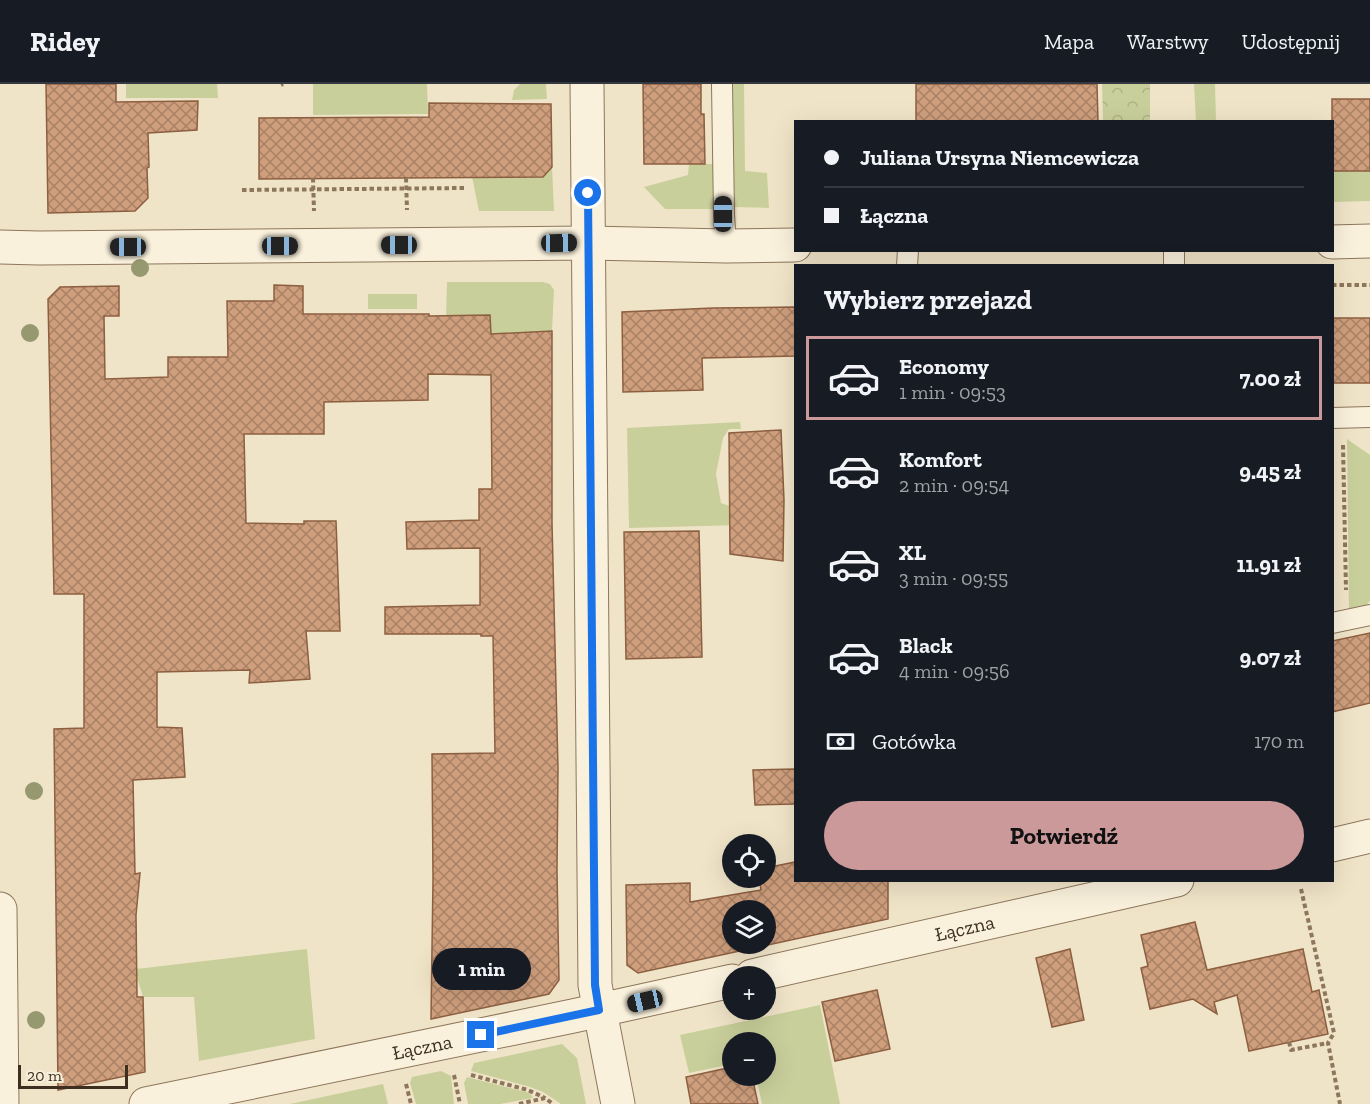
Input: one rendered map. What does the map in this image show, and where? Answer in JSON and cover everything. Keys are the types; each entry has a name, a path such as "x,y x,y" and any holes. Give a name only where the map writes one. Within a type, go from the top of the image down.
{"street":[{"path":"587,84 595,985 618,1104"},
{"path":"1334,242 1370,241"},
{"path":"0,246 39,248 589,243 794,245"},
{"path":"1334,845 1370,836"},
{"name":"Łączna","path":"776,971 1168,882"},
{"path":"0,909 1,1085"},
{"name":"Łączna","path":"146,1104 722,983"}],"lane":[{"path":"722,84 723,214 726,246"},
{"path":"1334,418 1370,417"},
{"path":"1339,622 1370,615"}],"path":[{"path":"313,178 314,218"},
{"path":"406,178 407,217"},
{"path":"242,190 464,188"},
{"path":"1334,285 1370,285"},
{"path":"1339,622 1343,439"},
{"path":"1301,888 1334,1033 1328,1043 1340,1104"},
{"path":"1289,1042 1291,1050 1328,1043"},
{"path":"453,1070 460,1104"},
{"path":"464,1073 528,1090 553,1104"},
{"path":"519,1104 545,1098"}],"green space":[{"path":"126,84 217,84 218,98 126,98"},
{"path":"313,84 427,84 428,114 313,115"},
{"path":"520,84 546,84 547,99 512,100 514,90"},
{"path":"731,84 744,84 745,171 767,173 769,208 733,207"},
{"path":"1102,84 1150,84 1150,120 1103,120"},
{"path":"1194,84 1215,84 1216,120 1196,120"},
{"path":"689,164 713,164 713,209 665,209 644,187 688,175"},
{"path":"552,167 554,211 479,211 472,177 543,177"},
{"path":"1334,171 1370,171 1370,201 1334,202"},
{"path":"447,282 543,282 550,284 554,290 552,331 491,334 490,315 446,316"},
{"path":"368,294 417,294 417,309 368,309"},
{"path":"740,422 741,429 729,429 723,438 716,474 721,503 732,507 741,525 629,528 627,428"},
{"path":"1347,439 1370,455 1370,601 1363,609 1349,613"},
{"path":"307,949 315,1039 199,1061 194,997 143,997 136,973 136,969"},
{"path":"820,1005 840,1104 762,1104 758,1086 776,1086 776,1032 722,1032 722,1066 689,1073 680,1035 750,1020 776,1020 776,1014"},
{"path":"562,1044 577,1058 586,1104 561,1104 543,1092 530,1087 471,1071 474,1063"},
{"path":"441,1071 451,1076 454,1104 416,1104 410,1083 412,1077"},
{"path":"467,1077 530,1093 533,1098 500,1104 468,1104 464,1083"},
{"path":"383,1084 388,1104 290,1104"}],"building":[{"path":"46,84 116,84 116,102 198,101 197,130 148,133 148,198 135,211 48,213"},
{"path":"643,84 701,84 705,164 644,164"},
{"path":"916,84 1097,84 1098,120 916,120"},
{"path":"1332,99 1370,99 1370,171 1334,171 1334,120 1332,120"},
{"path":"429,103 551,104 552,167 543,177 259,179 259,118 429,117"},
{"path":"274,285 303,286 303,314 490,315 491,334 552,331 552,523 558,768 559,980 549,994 431,1019 432,754 495,753 493,636 385,634 385,607 480,605 480,548 407,549 406,522 479,520 479,489 492,489 491,375 428,374 428,400 324,402 324,434 244,434 246,523 304,524 304,521 336,521 340,631 306,631 310,679 249,683 250,670 157,672 157,727 182,728 185,777 133,780 135,874 140,873 136,915 137,997 143,997 145,1072 58,1090 54,729 84,728 84,594 54,594 48,299 60,287 119,286 119,316 104,316 105,379 168,377 168,357 228,357 227,301 274,301"},
{"path":"794,307 794,356 702,358 703,390 623,392 622,312"},
{"path":"1334,318 1370,318 1370,383 1334,383"},
{"path":"781,430 784,500 783,561 730,554 729,433"},
{"path":"699,531 702,657 626,659 624,532"},
{"path":"1370,633 1370,703 1334,712 1334,641"},
{"path":"794,769 794,804 755,805 753,770"},
{"path":"794,862 794,882 888,882 888,919 776,943 776,900 722,900 722,954 726,954 638,973 627,965 626,885 690,883 690,902 761,890 761,888 776,888 776,866"},
{"path":"1195,922 1207,970 1303,949 1312,992 1319,990 1328,1034 1249,1051 1237,995 1214,1002 1217,1014 1193,999 1150,1009 1141,968 1148,966 1141,935"},
{"path":"1070,949 1084,1020 1052,1027 1036,958"},
{"path":"877,990 890,1049 835,1061 822,1002"},
{"path":"722,1069 722,1086 754,1086 758,1104 691,1104 686,1077"}],"route":[{"path":"481,1035 599,1010 595,985 588,193"}]}
